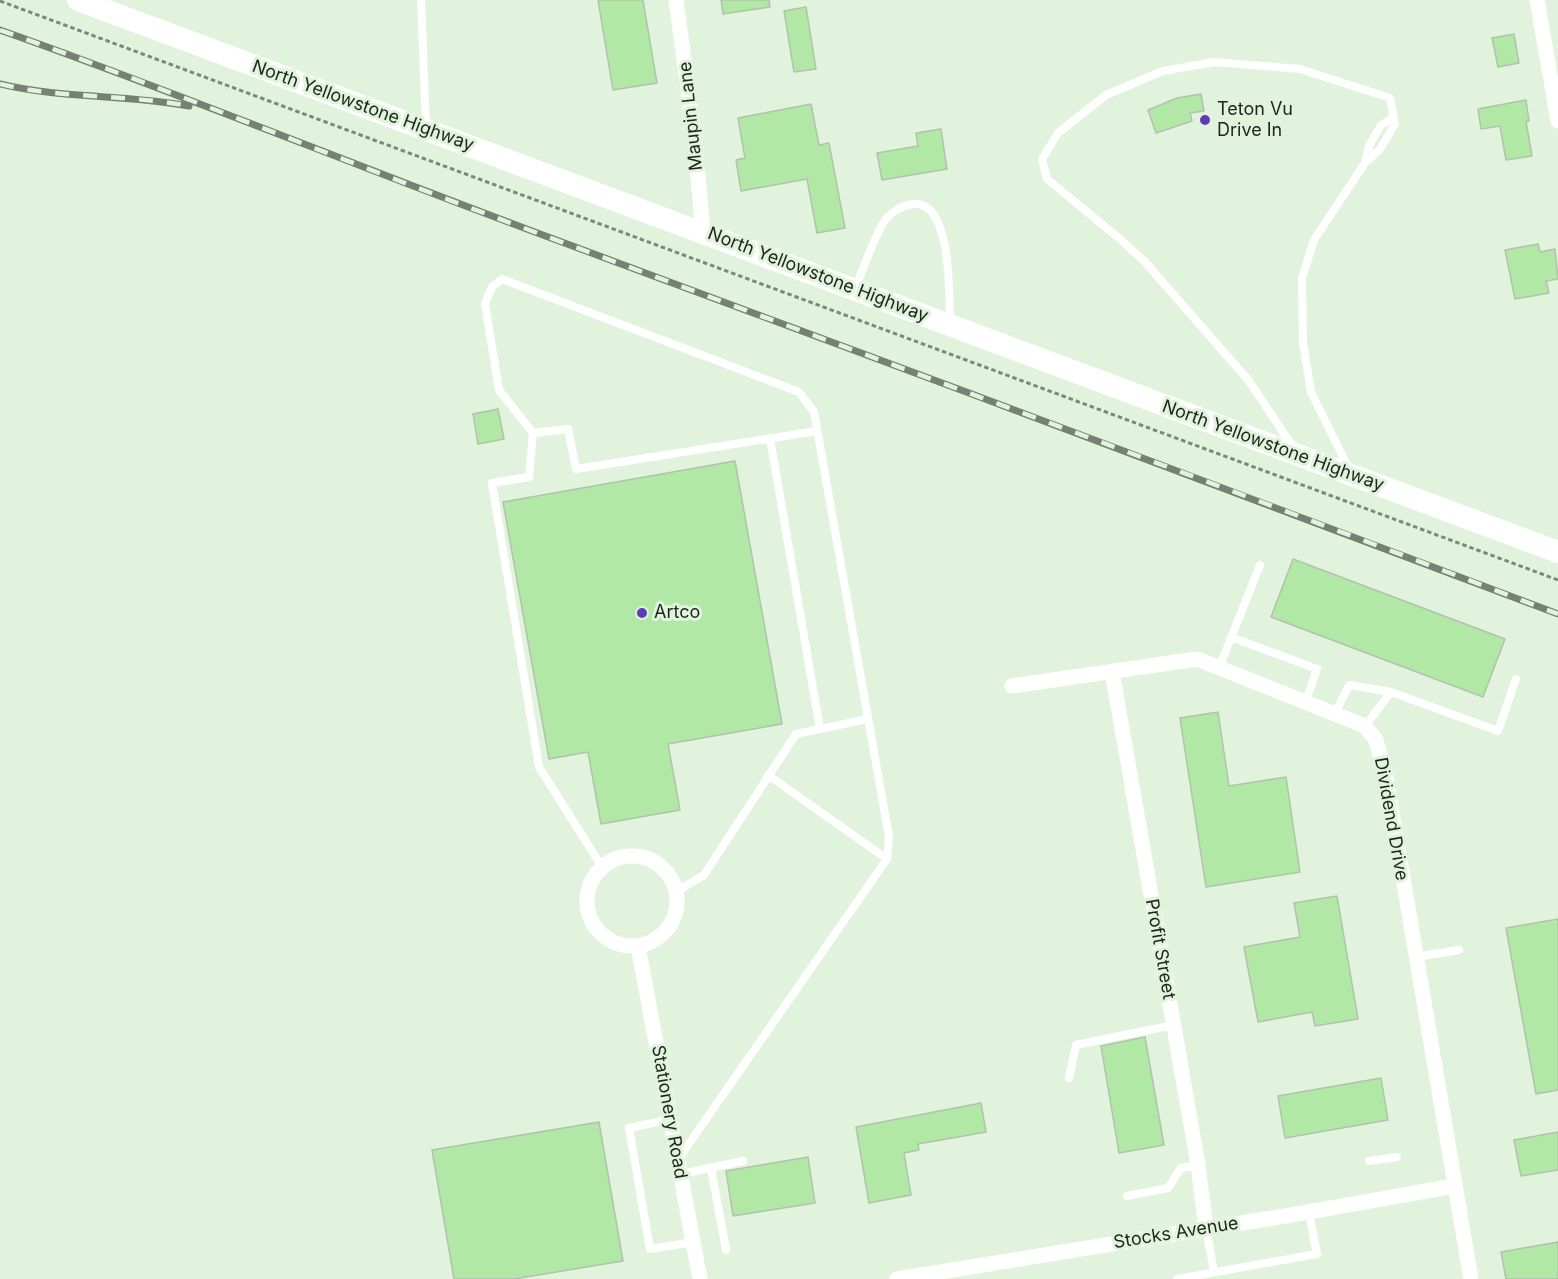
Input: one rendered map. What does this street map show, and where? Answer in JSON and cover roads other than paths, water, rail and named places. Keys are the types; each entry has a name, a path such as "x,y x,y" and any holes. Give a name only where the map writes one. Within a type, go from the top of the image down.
{"main road":[{"name":"North Yellowstone Highway","path":"78,0 704,231 1558,552"}],"street":[{"name":"Maupin Lane","path":"676,0 694,133 704,231"},
{"path":"1537,0 1558,121"},
{"path":"1012,686 1197,659 1365,726"},
{"name":"Profit Street","path":"1112,671 1198,1165 1206,1228"},
{"name":"Dividend Drive","path":"1365,726 1376,740 1386,778 1471,1279"},
{"path":"636,855 650,859 667,873 676,892 677,907 664,933 652,942 638,946 623,946 609,940 597,930 589,917 586,902 588,886 602,867 607,862 621,856 636,855"},
{"name":"Stationery Road","path":"638,946 700,1279"},
{"name":"Stocks Avenue","path":"897,1279 1454,1186"}],"lane":[{"path":"421,0 426,130"},
{"path":"1299,455 1249,381 1145,262 1047,180 1042,159 1058,133 1106,95 1163,71 1214,62 1300,69 1390,98 1395,124 1390,136 1365,163 1314,240 1302,278 1303,343 1311,392 1352,475"},
{"path":"1365,163 1369,146 1381,125 1393,118"},
{"path":"855,288 884,221 901,206 919,204 934,213 948,253 950,324"},
{"path":"602,867 539,767 492,483 529,477 533,433 499,390 485,304 492,287 502,279 799,392 814,412 818,431 889,837 887,859 679,1167"},
{"path":"533,433 568,429 576,469 818,431"},
{"path":"770,438 820,729"},
{"path":"1219,668 1260,565"},
{"path":"1231,637 1317,669 1305,703"},
{"path":"1334,715 1349,685 1391,692 1498,731 1516,680"},
{"path":"1365,726 1391,692"},
{"path":"676,892 704,875 796,734 868,718"},
{"path":"768,775 887,859"},
{"path":"1416,957 1459,950"},
{"path":"1070,1078 1076,1046 1173,1025"},
{"path":"671,1119 629,1128 650,1249 693,1242"},
{"path":"1369,1161 1398,1157"},
{"path":"679,1167 711,1168 743,1161"},
{"path":"1127,1196 1168,1188 1181,1168 1198,1165"},
{"path":"711,1168 726,1250"},
{"path":"1177,1279 1317,1254 1309,1212"},
{"path":"1206,1228 1214,1272"}],"railway":[{"path":"0,30 1558,614"},
{"path":"0,84 47,92 189,106"}],"place":[{"name":"Teton Vu Drive In","path":"1205,120"},
{"name":"Artco","path":"642,613"}]}
